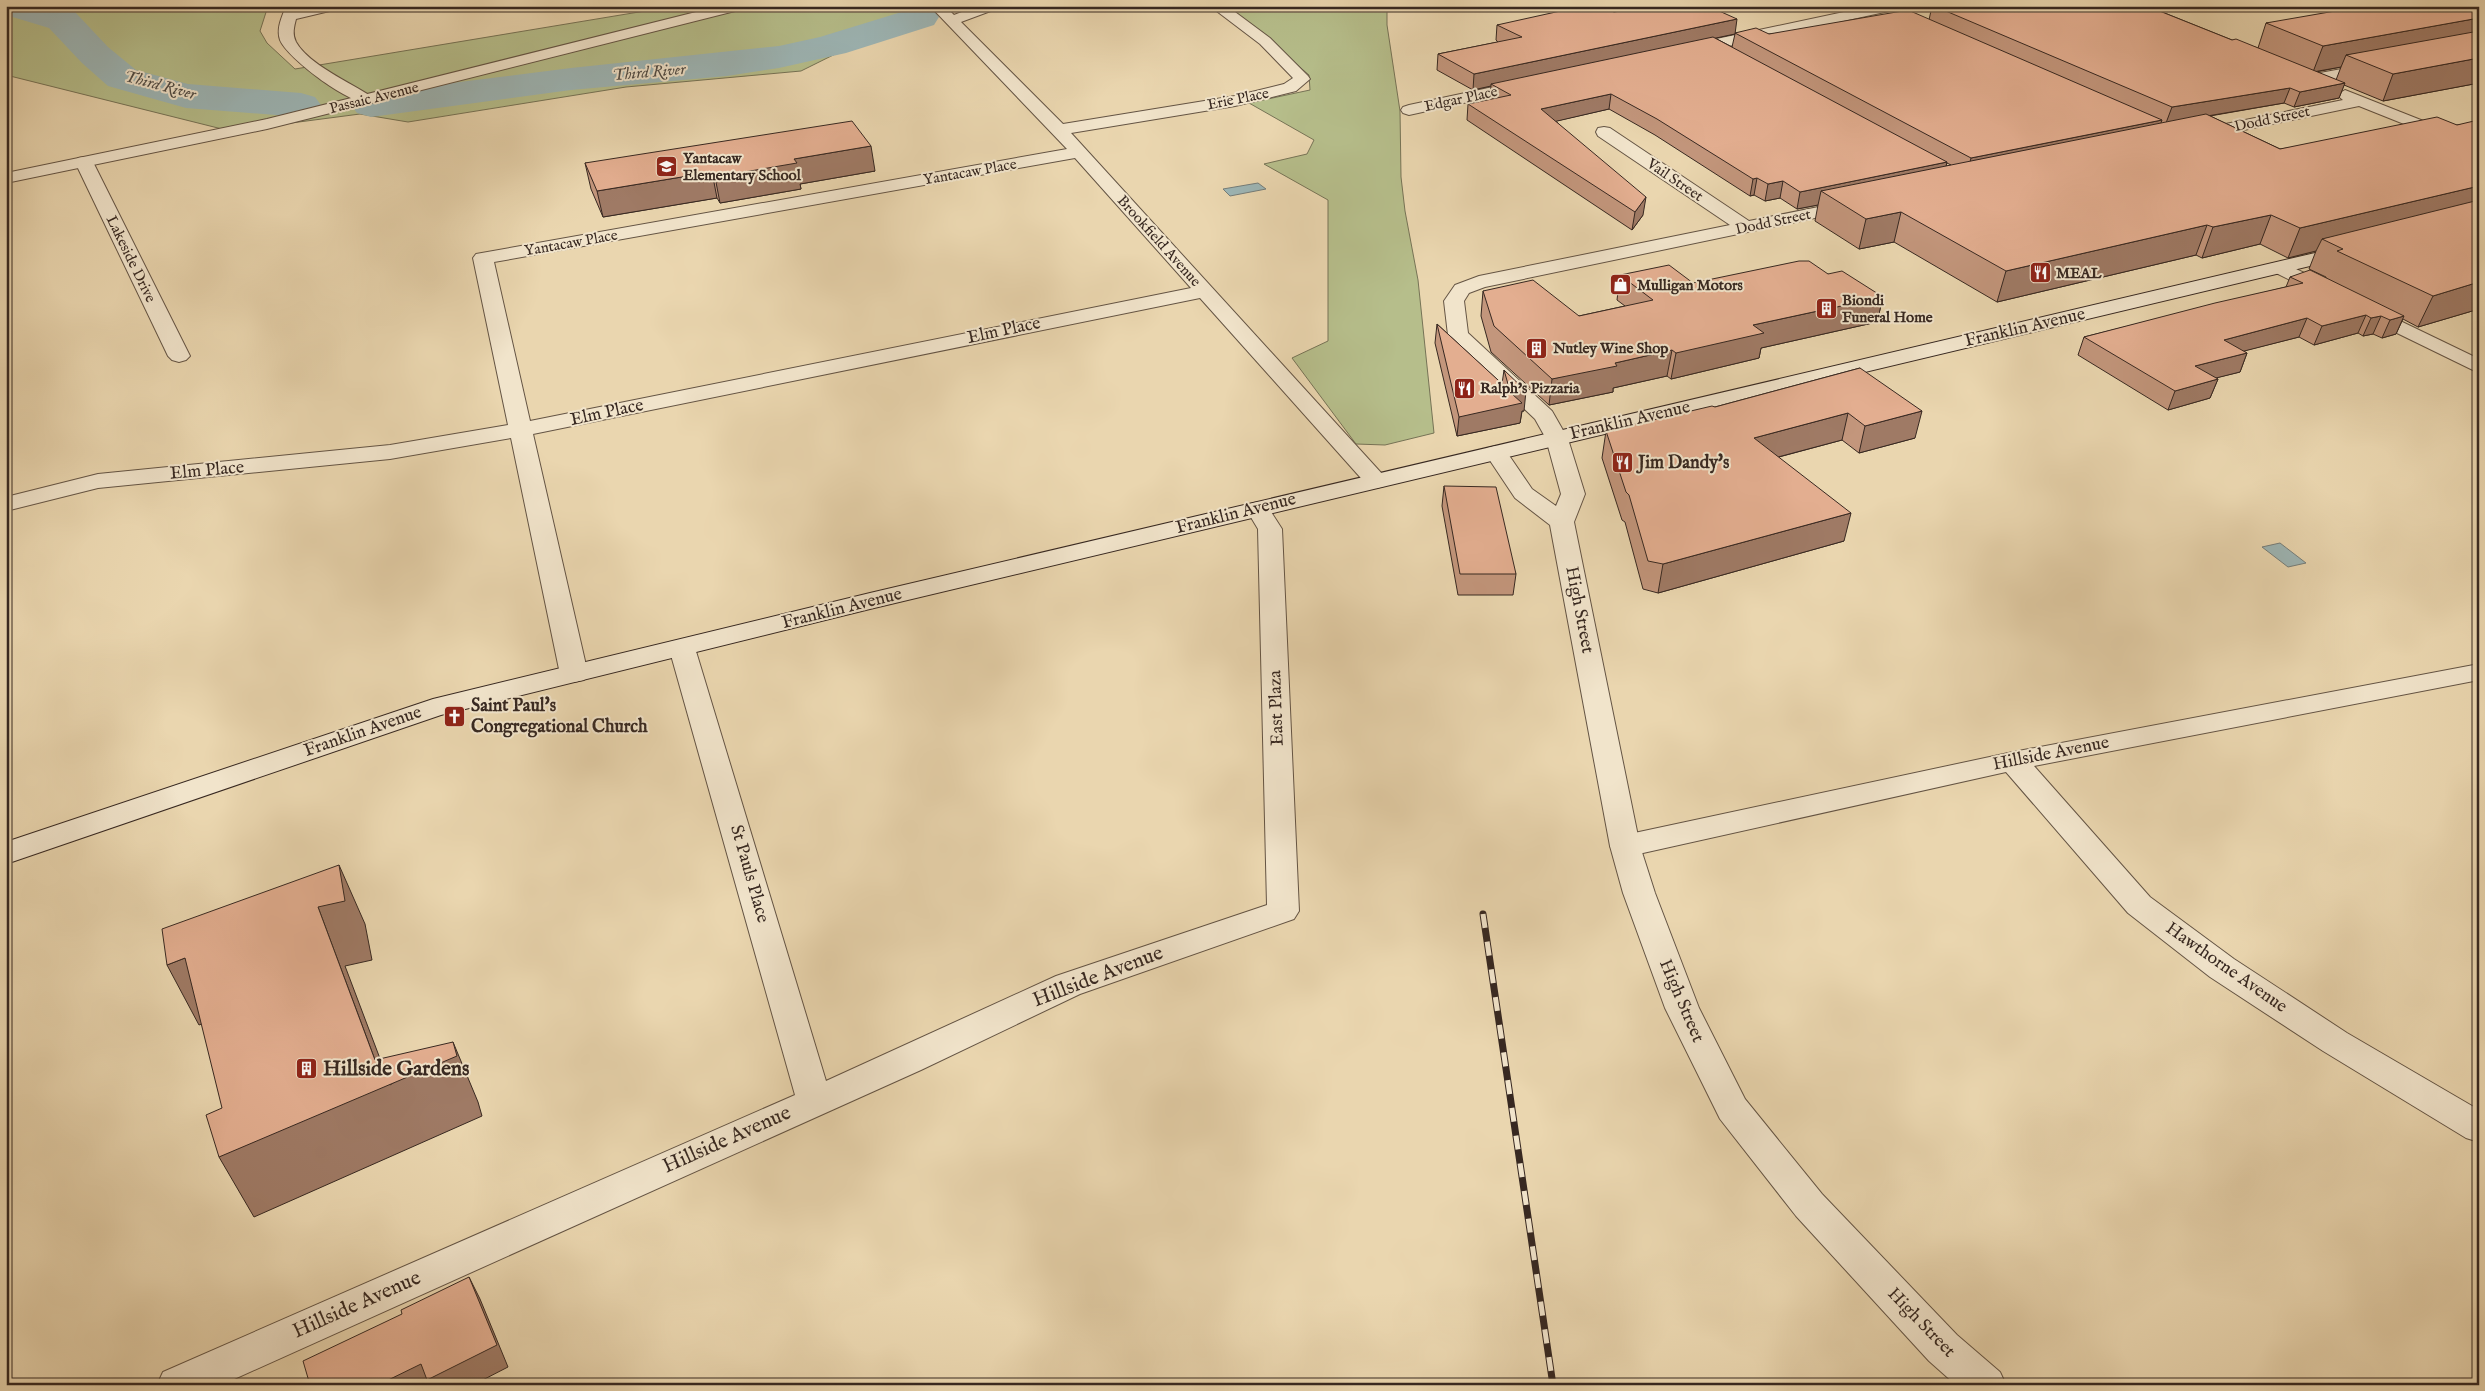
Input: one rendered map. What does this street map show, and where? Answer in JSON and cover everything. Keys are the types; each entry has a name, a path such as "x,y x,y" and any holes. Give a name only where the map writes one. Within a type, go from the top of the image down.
{"street":[{"path":"333,6 292,11 286,34 288,42 302,58 366,100"},
{"name":"Passaic Avenue","path":"6,178 267,124 738,6"},
{"name":"Brookfield Avenue","path":"937,6 1059,130 1376,481"},
{"path":"950,20 991,6"},
{"name":"Erie Place","path":"1059,130 1235,101 1290,88 1298,84 1302,78 1266,41 1217,6"},
{"path":"1675,53 1895,10"},
{"path":"1713,45 1731,54"},
{"path":"2309,80 2387,65"},
{"path":"2292,73 2479,149"},
{"name":"Edgar Place","path":"1409,110 1542,82"},
{"name":"Dodd Street","path":"2182,138 2360,101"},
{"name":"Vail Street","path":"1604,132 1746,227"},
{"name":"Yantacaw Place","path":"574,674 483,258 1079,152"},
{"name":"Lakeside Drive","path":"84,162 179,356"},
{"name":"Dodd Street","path":"1557,438 1544,416 1458,335 1454,301 1462,289 1479,282 1868,202"},
{"name":"Franklin Avenue","path":"6,854 433,708 1258,509 2365,247"},
{"path":"2281,268 2479,367"},
{"name":"Elm Place","path":"6,504 98,481 390,452 520,430 1204,291"},
{"path":"1496,453 1513,475 1523,494 1562,522 1574,494 1557,438"},
{"name":"East Plaza","path":"1258,509 1270,529 1283,911"},
{"name":"High Street","path":"1562,522 1625,846 1639,893 1682,1008 1732,1109 1809,1205 1943,1348 1986,1385"},
{"name":"St Pauls Place","path":"682,648 815,1102"},
{"name":"Hillside Avenue","path":"1625,846 2013,761 2479,672"},
{"name":"Hawthorne Avenue","path":"2013,761 2139,905 2222,968 2335,1042 2479,1128"},
{"name":"Hillside Avenue","path":"177,1385 909,1060 1068,984 1283,911"}],"green space":[{"path":"6,6 268,6 260,31 267,43 295,69 675,6 932,6 801,71 626,87 408,122 360,114 230,131 6,75"},
{"path":"1237,6 1387,6 1387,25 1400,111 1401,177 1405,211 1418,280 1434,433 1385,445 1356,444 1292,358 1328,341 1328,200 1264,164 1307,154 1314,140 1249,103 1310,90 1309,75 1230,8"}],"water":[{"path":"1258,183 1266,189 1230,196 1223,189"},
{"path":"2280,543 2306,563 2288,567 2262,547"}],"building":[{"path":"1583,6 1601,6 1614,12 1651,6 1708,6 1737,19 1474,74 1438,54 1522,37 1497,25"},
{"path":"1934,6 2147,6 2232,40 2236,39 2345,83 2300,92 2290,88 2172,107"},
{"path":"2364,6 2479,6 2479,18 2323,46 2266,23"},
{"path":"1908,10 2162,120 1971,158 1735,33 1756,28 1769,34"},
{"path":"2479,31 2479,58 2393,74 2346,55"},
{"path":"1713,37 1947,162 1800,192 1783,181 1768,184 1757,178 1753,179 1657,119 1611,94 1541,109 1646,197 1635,212 1468,104 1511,95 1491,84"},
{"path":"2206,114 2280,149 2437,117 2457,125 2474,121 2479,123 2479,186 2300,228 2271,215 2213,227 2207,225 2006,271 1901,212 1866,219 1821,191"},
{"path":"852,121 871,146 794,159 797,163 715,177 712,172 597,191 585,163"},
{"path":"2479,200 2479,282 2433,296 2337,251 2343,249 2322,239"},
{"path":"1799,261 1809,261 1828,274 1842,271 1883,297 1753,325 1764,333 1676,353 1672,350 1615,363 1617,366 1552,379 1494,326 1483,291 1533,280 1579,316 1653,300 1620,275 1669,265 1693,283"},
{"path":"2310,270 2404,316 2390,320 2381,316 2371,318 2366,315 2322,326 2307,318 2224,340 2247,353 2195,366 2218,379 2175,391 2084,337 2215,303 2303,283 2290,277"},
{"path":"1437,324 1510,391 1504,370 1526,391 1512,394 1522,403 1459,417"},
{"path":"1860,368 1922,411 1865,426 1848,413 1754,438 1851,513 1663,564 1648,561 1629,495 1626,492 1606,431 1712,406 1715,407"},
{"path":"1444,486 1496,487 1516,574 1460,574"},
{"path":"339,865 345,901 318,907 375,1060 453,1042 457,1056 219,1157 206,1115 222,1108 185,958 167,965 162,929"},
{"path":"469,1277 497,1345 427,1380 421,1364 378,1385 310,1385 303,1361 402,1314 401,1310"}],"waterway":[{"name":"Third River","path":"13,6 62,20 95,55 122,78 186,96 301,105"},
{"name":"Third River","path":"371,105 571,79 779,57 833,45 921,17"}],"railway":[{"path":"1483,914 1553,1385"}],"place":[{"name":"Yantacaw Elementary School","path":"667,167"},
{"name":"MEAL","path":"2040,273"},
{"name":"Mulligan Motors","path":"1621,285"},
{"name":"Biondi Funeral Home","path":"1826,309"},
{"name":"Nutley Wine Shop","path":"1537,348"},
{"name":"Ralph's Pizzaria","path":"1464,388"},
{"name":"Jim Dandy's","path":"1622,463"},
{"name":"Saint Paul's Congregational Church","path":"455,716"},
{"name":"Hillside Gardens","path":"307,1069"}]}
